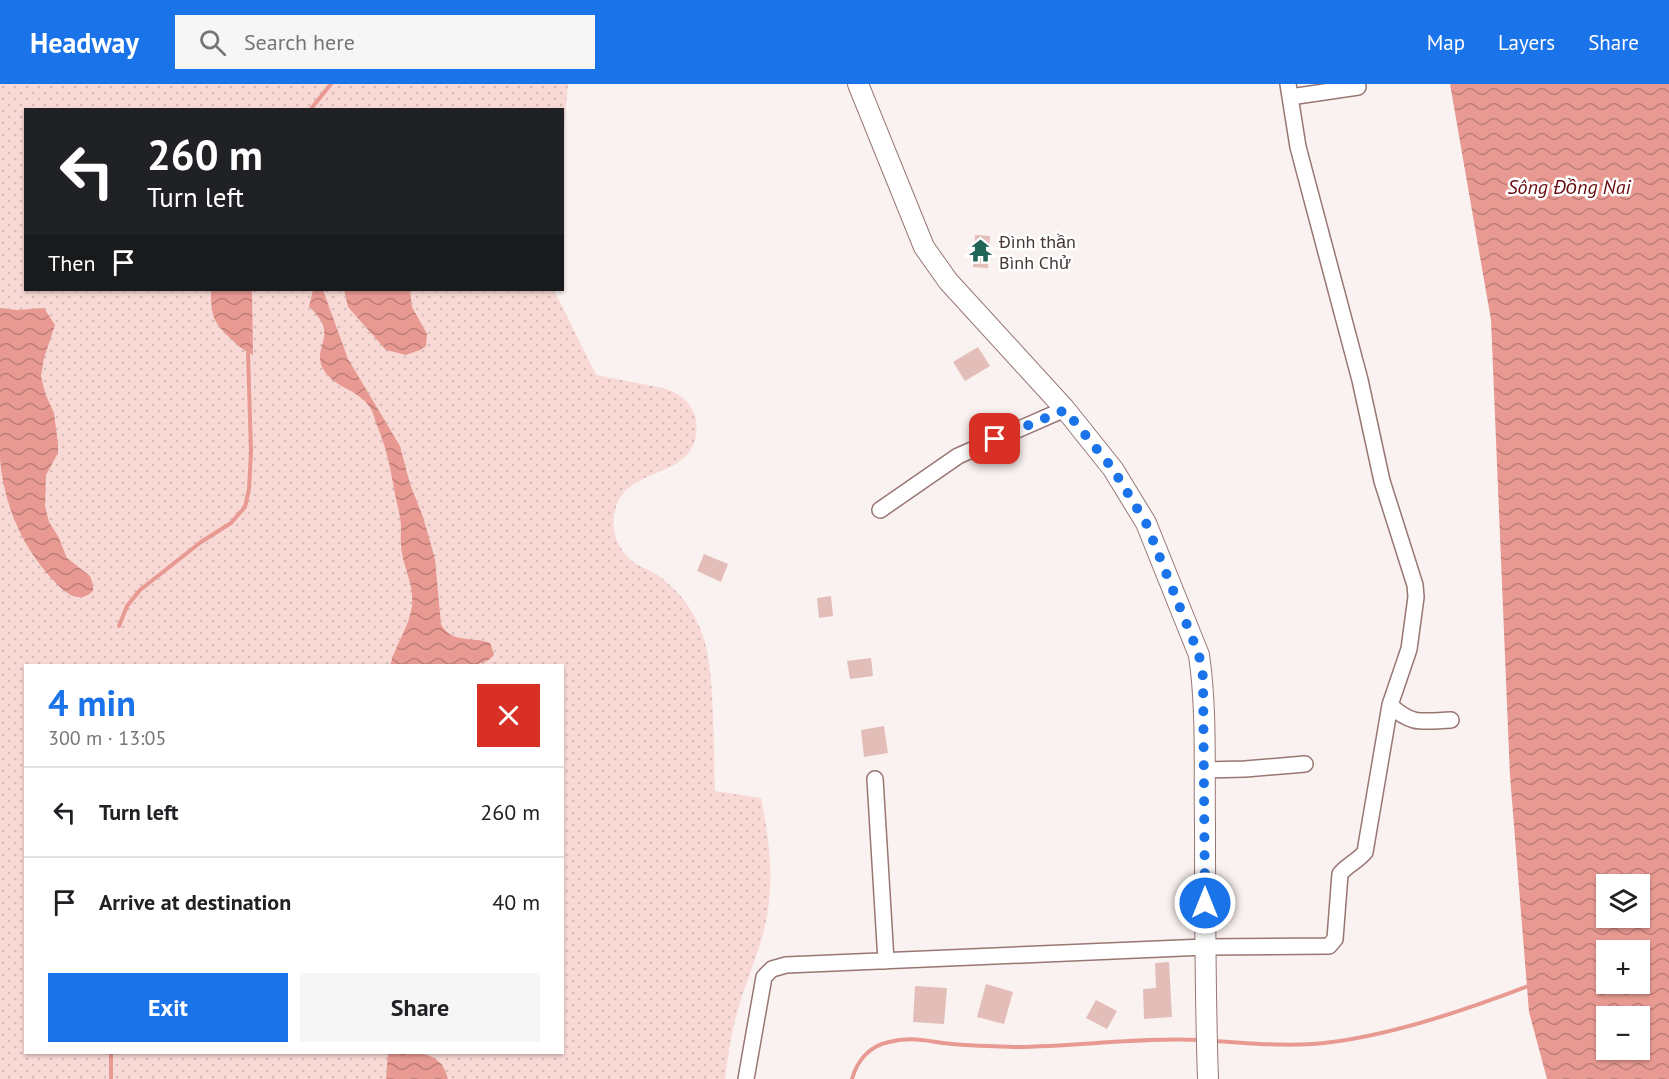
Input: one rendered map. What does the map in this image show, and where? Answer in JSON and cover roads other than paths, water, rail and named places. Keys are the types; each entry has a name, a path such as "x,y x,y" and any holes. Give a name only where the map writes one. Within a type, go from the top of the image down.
{"street":[{"path":"858,84 916,230 934,264 1065,410 1113,469 1146,523 1197,647 1203,677 1208,1072"},
{"path":"746,1079 764,977 772,969 786,965 1205,947 1329,946 1333,943 1340,874 1365,852 1390,705 1409,648 1415,585 1382,481 1360,380 1298,147 1289,90 1358,87"},
{"path":"880,510 958,456 1065,410"},
{"path":"1390,705 1410,720 1451,720"},
{"path":"1204,770 1305,764"},
{"path":"875,779 886,961"}],"water":[{"name":"Sông Đồng Nai","path":"1450,84 1669,84 1669,1079 1547,1079 1529,1012 1510,776 1491,320"},
{"path":"211,291 252,291 253,355 237,345 223,331 212,311"},
{"path":"313,291 323,291 348,359 400,446 435,559 441,624 445,630 456,637 490,643 494,654 488,660 478,664 391,664 408,622 412,599 411,585 402,553 401,521 388,458 370,408 364,400 333,380 323,369 320,354 324,340 323,325 309,307"},
{"path":"344,291 410,291 412,307 427,334 426,346 406,355 386,350 348,307"},
{"path":"0,308 17,310 44,308 55,325 44,358 41,376 45,393 54,413 58,444 58,453 46,475 45,506 49,522 67,558 90,576 93,591 85,596 73,596 48,575 18,529 6,495 0,459"},
{"path":"388,1054 425,1054 439,1062 448,1079 386,1079"}],"waterway":[{"path":"312,108 331,84"},
{"path":"119,626 127,606 140,590 201,542 231,523 245,507 249,489 251,452 248,353"},
{"path":"1214,1041 1296,1045 1349,1039 1429,1020 1531,985"},
{"path":"852,1079 865,1055 875,1047 896,1040 1012,1047 1177,1039 1201,1040"},
{"path":"111,1054 111,1079"}],"place":[{"name":"Đình thần Bình Chử","path":"981,251"}]}
